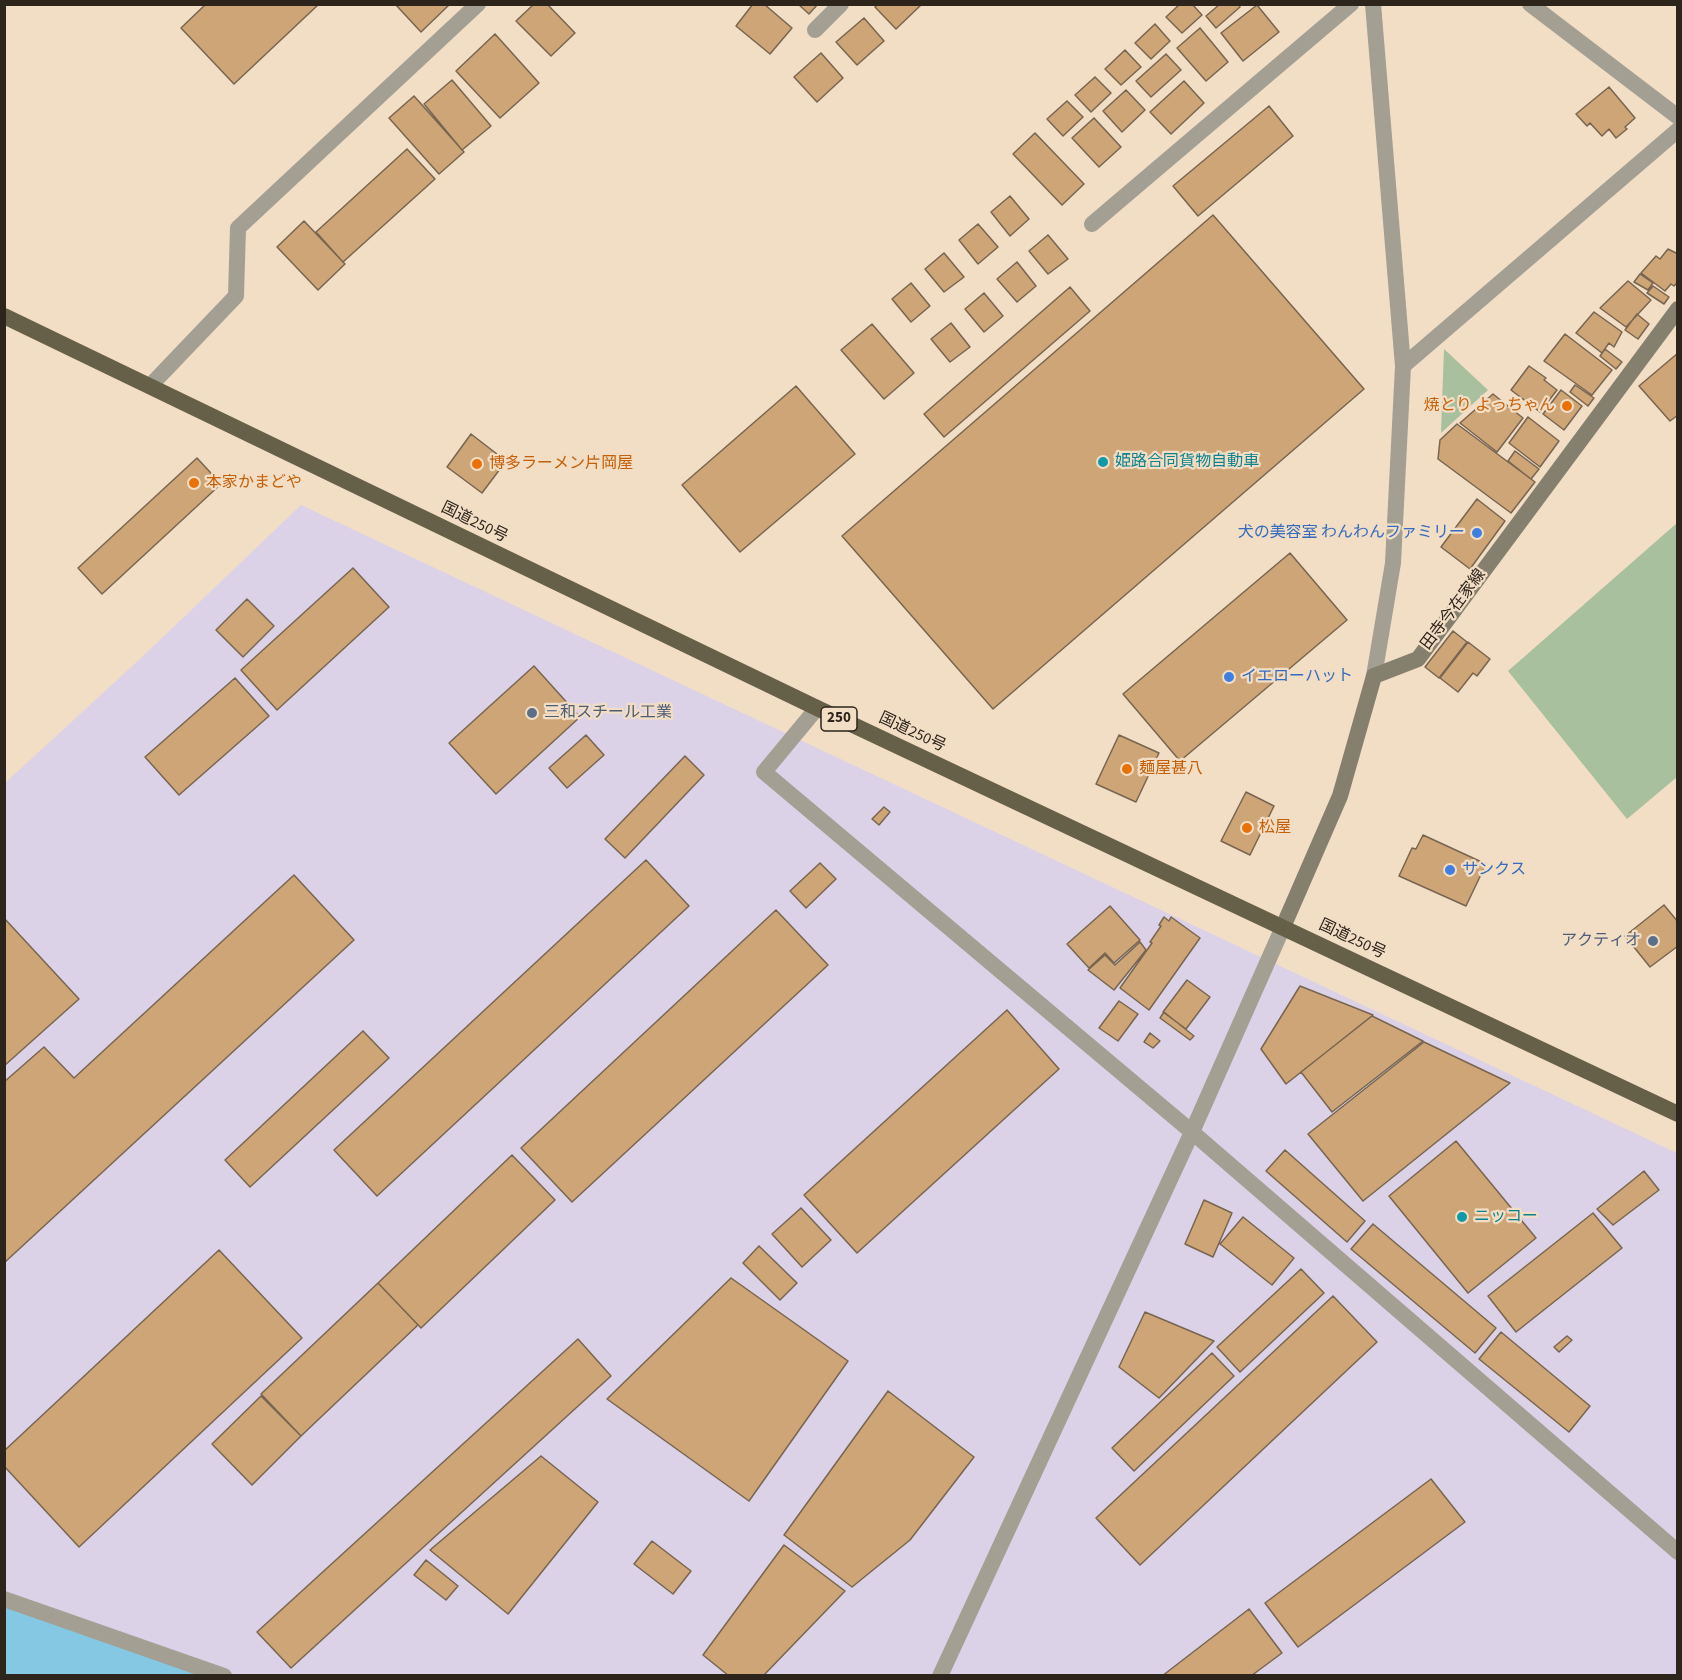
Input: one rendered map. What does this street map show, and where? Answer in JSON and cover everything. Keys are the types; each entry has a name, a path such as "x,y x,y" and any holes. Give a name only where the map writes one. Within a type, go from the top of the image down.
{"highway":[{"name":"国道250号","path":"4,316 817,708 1677,1114"}],"main road":[{"name":"田寺今在家線","path":"1374,676 1418,659 1677,309"},
{"path":"1283,927 1340,796 1374,676"}],"street":[{"path":"150,386 236,296 238,228 478,4"},
{"path":"815,30 841,4"},
{"path":"1092,224 1351,4"},
{"path":"1372,4 1403,366 1393,563 1374,676"},
{"path":"1530,4 1677,117"},
{"path":"1403,366 1677,130"},
{"path":"817,708 764,772 1192,1132 1677,1552"},
{"path":"940,1676 1192,1132 1283,927"},
{"path":"4,1599 224,1676"}],"shaded area":[{"path":"301,505 1677,1153 1677,1675 199,1676 5,1605 5,783 141,658"}],"green space":[{"path":"1444,349 1488,390 1441,433 1442,403"},
{"path":"1677,523 1677,777 1627,819 1508,671"}],"water":[{"path":"5,1605 199,1675 5,1675"}],"building":[{"path":"206,4 319,4 234,84 181,28"},
{"path":"395,4 450,4 421,32"},
{"path":"534,4 547,4 575,33 551,56 516,21"},
{"path":"753,4 764,4 792,28 770,54 736,26"},
{"path":"798,4 818,4 809,14"},
{"path":"878,4 922,4 896,29 875,7"},
{"path":"1180,4 1192,4 1202,15 1182,33 1166,17"},
{"path":"1220,4 1239,4 1240,7 1216,28 1206,16"},
{"path":"1257,5 1279,32 1243,61 1221,33"},
{"path":"864,18 884,41 857,65 836,42"},
{"path":"1155,24 1170,41 1151,59 1135,43"},
{"path":"1200,28 1228,62 1206,81 1177,48"},
{"path":"495,34 539,83 500,118 456,71"},
{"path":"1125,50 1141,67 1121,85 1105,69"},
{"path":"821,53 843,78 817,102 794,77"},
{"path":"1166,54 1181,70 1151,97 1136,81"},
{"path":"1095,77 1111,93 1091,112 1075,95"},
{"path":"452,80 491,126 462,150 424,104"},
{"path":"1184,81 1204,103 1171,134 1150,112"},
{"path":"1609,87 1635,118 1616,138 1609,129 1602,136 1590,123 1587,126 1576,114"},
{"path":"1126,90 1145,110 1122,132 1103,111"},
{"path":"414,96 464,152 439,174 389,118"},
{"path":"1067,101 1083,117 1063,136 1047,119"},
{"path":"1269,106 1293,136 1198,216 1173,186"},
{"path":"1094,118 1121,147 1099,167 1072,138"},
{"path":"1035,133 1084,184 1062,205 1013,154"},
{"path":"407,149 435,179 343,262 316,232"},
{"path":"1010,196 1029,219 1010,236 991,212"},
{"name":"姫路合同貨物自動車","path":"1213,215 1364,389 993,709 842,536"},
{"path":"304,221 345,264 318,290 277,247"},
{"path":"978,224 998,247 978,264 959,240"},
{"path":"1048,235 1068,259 1048,274 1029,251"},
{"path":"1668,249 1678,254 1678,282 1674,286 1671,284 1665,291 1641,273 1656,256 1660,259"},
{"path":"944,253 964,277 944,292 925,269"},
{"path":"1017,262 1036,286 1017,302 997,279"},
{"path":"1640,274 1653,283 1648,290 1634,282"},
{"path":"1628,281 1651,300 1626,327 1600,308"},
{"path":"911,283 930,306 911,322 892,299"},
{"path":"1653,286 1669,297 1664,304 1647,293"},
{"path":"1070,287 1090,311 944,437 924,414"},
{"path":"984,293 1003,316 984,332 965,309"},
{"path":"1594,312 1622,332 1614,347 1609,343 1602,353 1576,333"},
{"path":"1637,314 1649,324 1638,339 1625,330"},
{"path":"951,323 970,347 950,362 931,339"},
{"path":"872,324 914,373 884,399 841,350"},
{"path":"1565,334 1612,370 1592,395 1544,361"},
{"path":"1605,349 1622,362 1616,369 1600,356"},
{"path":"1678,353 1678,415 1670,421 1639,386"},
{"path":"1529,366 1546,378 1544,380 1557,390 1540,412 1511,390"},
{"path":"1575,385 1594,398 1588,406 1570,392"},
{"path":"796,386 855,454 740,552 682,485"},
{"path":"1561,390 1582,406 1564,430 1543,414"},
{"path":"1493,394 1523,418 1497,452 1460,423"},
{"path":"1528,417 1559,441 1540,467 1509,443"},
{"path":"1457,424 1535,482 1511,513 1438,459 1440,440"},
{"name":"博多ラーメン片岡屋","path":"471,434 506,461 482,493 447,467"},
{"path":"1515,451 1539,469 1531,479 1508,461"},
{"path":"197,458 221,484 102,594 78,568"},
{"path":"1477,499 1505,521 1470,569 1441,547"},
{"path":"1290,553 1347,620 1180,761 1123,694"},
{"path":"353,568 389,607 277,710 241,670"},
{"path":"247,599 274,626 243,657 216,630"},
{"path":"1453,631 1467,642 1439,678 1425,667"},
{"path":"1468,642 1490,659 1477,676 1473,673 1458,692 1440,678"},
{"path":"534,666 580,717 496,794 449,743"},
{"path":"235,678 269,716 179,795 145,757"},
{"path":"586,735 604,755 567,788 549,768"},
{"name":"麺屋甚八","path":"1119,735 1159,753 1136,802 1096,784"},
{"path":"685,756 704,775 625,858 605,839"},
{"path":"1246,792 1274,806 1250,855 1221,841"},
{"path":"884,807 890,812 879,825 872,819"},
{"path":"1423,835 1486,864 1466,906 1399,876 1412,848 1416,849"},
{"path":"646,860 689,906 377,1196 334,1150"},
{"path":"820,863 836,879 806,908 790,891"},
{"path":"294,875 354,940 4,1263 4,1082 44,1047 74,1078"},
{"name":"アクティオ","path":"1664,905 1678,922 1678,946 1650,967 1625,936"},
{"path":"1110,906 1140,940 1114,963 1105,953 1089,968 1067,944"},
{"path":"776,910 828,965 572,1202 521,1148"},
{"path":"1164,917 1169,921 1171,917 1200,938 1149,1010 1120,988 1152,943 1150,942"},
{"path":"4,918 79,999 4,1066"},
{"path":"1140,942 1146,950 1114,990 1088,970 1105,955 1115,965"},
{"path":"1187,980 1210,997 1186,1029 1163,1012"},
{"path":"1300,986 1373,1015 1286,1084 1261,1049"},
{"path":"1119,1001 1138,1014 1118,1041 1099,1028"},
{"path":"1007,1010 1059,1069 857,1253 804,1195"},
{"path":"1164,1012 1194,1036 1190,1040 1160,1018"},
{"path":"1372,1016 1423,1041 1332,1112 1301,1072"},
{"path":"363,1031 389,1058 250,1187 225,1160"},
{"path":"1150,1033 1160,1041 1153,1048 1144,1042"},
{"path":"1424,1042 1510,1083 1363,1201 1308,1134"},
{"name":"ニッコー","path":"1456,1141 1536,1238 1468,1293 1389,1196"},
{"path":"1285,1150 1365,1221 1347,1242 1266,1171"},
{"path":"512,1155 555,1200 421,1328 378,1283"},
{"path":"1644,1171 1659,1190 1613,1225 1597,1209"},
{"path":"1204,1200 1232,1213 1213,1257 1185,1244"},
{"path":"801,1208 831,1240 802,1267 772,1234"},
{"path":"1593,1213 1622,1248 1516,1332 1488,1296"},
{"path":"1243,1217 1294,1258 1272,1285 1220,1244"},
{"path":"1373,1224 1496,1328 1475,1353 1351,1249"},
{"path":"759,1246 797,1283 780,1300 743,1263"},
{"path":"219,1250 302,1338 79,1547 4,1466 4,1451"},
{"path":"1301,1269 1324,1293 1240,1372 1217,1347"},
{"path":"731,1278 848,1361 749,1501 607,1399"},
{"path":"378,1283 418,1325 301,1436 261,1394"},
{"path":"1333,1296 1377,1342 1140,1565 1096,1518"},
{"path":"1145,1312 1214,1341 1159,1398 1119,1367"},
{"path":"1501,1332 1590,1406 1569,1432 1479,1359"},
{"path":"1567,1336 1572,1340 1559,1352 1554,1347"},
{"path":"578,1339 611,1376 291,1668 257,1632"},
{"path":"1212,1353 1234,1376 1134,1471 1112,1448"},
{"path":"888,1391 974,1457 910,1540 852,1587 784,1535"},
{"path":"261,1396 301,1436 252,1485 212,1444"},
{"path":"541,1456 598,1502 508,1614 430,1550"},
{"path":"1431,1479 1465,1522 1298,1647 1265,1603"},
{"path":"652,1541 691,1571 673,1594 634,1564"},
{"path":"784,1545 845,1591 763,1676 729,1676 703,1655"},
{"path":"426,1560 458,1586 446,1600 414,1575"},
{"path":"1249,1609 1282,1653 1251,1676 1162,1676"}],"place":[{"name":"焼とり よっちゃん","path":"1567,406"},
{"name":"姫路合同貨物自動車","path":"1103,462"},
{"name":"博多ラーメン片岡屋","path":"477,464"},
{"name":"本家かまどや","path":"194,483"},
{"name":"犬の美容室 わんわんファミリー","path":"1477,533"},
{"name":"イエローハット","path":"1229,677"},
{"name":"三和スチール工業","path":"532,713"},
{"name":"麺屋甚八","path":"1127,769"},
{"name":"松屋","path":"1247,828"},
{"name":"サンクス","path":"1450,870"},
{"name":"アクティオ","path":"1653,941"},
{"name":"ニッコー","path":"1462,1217"}]}
